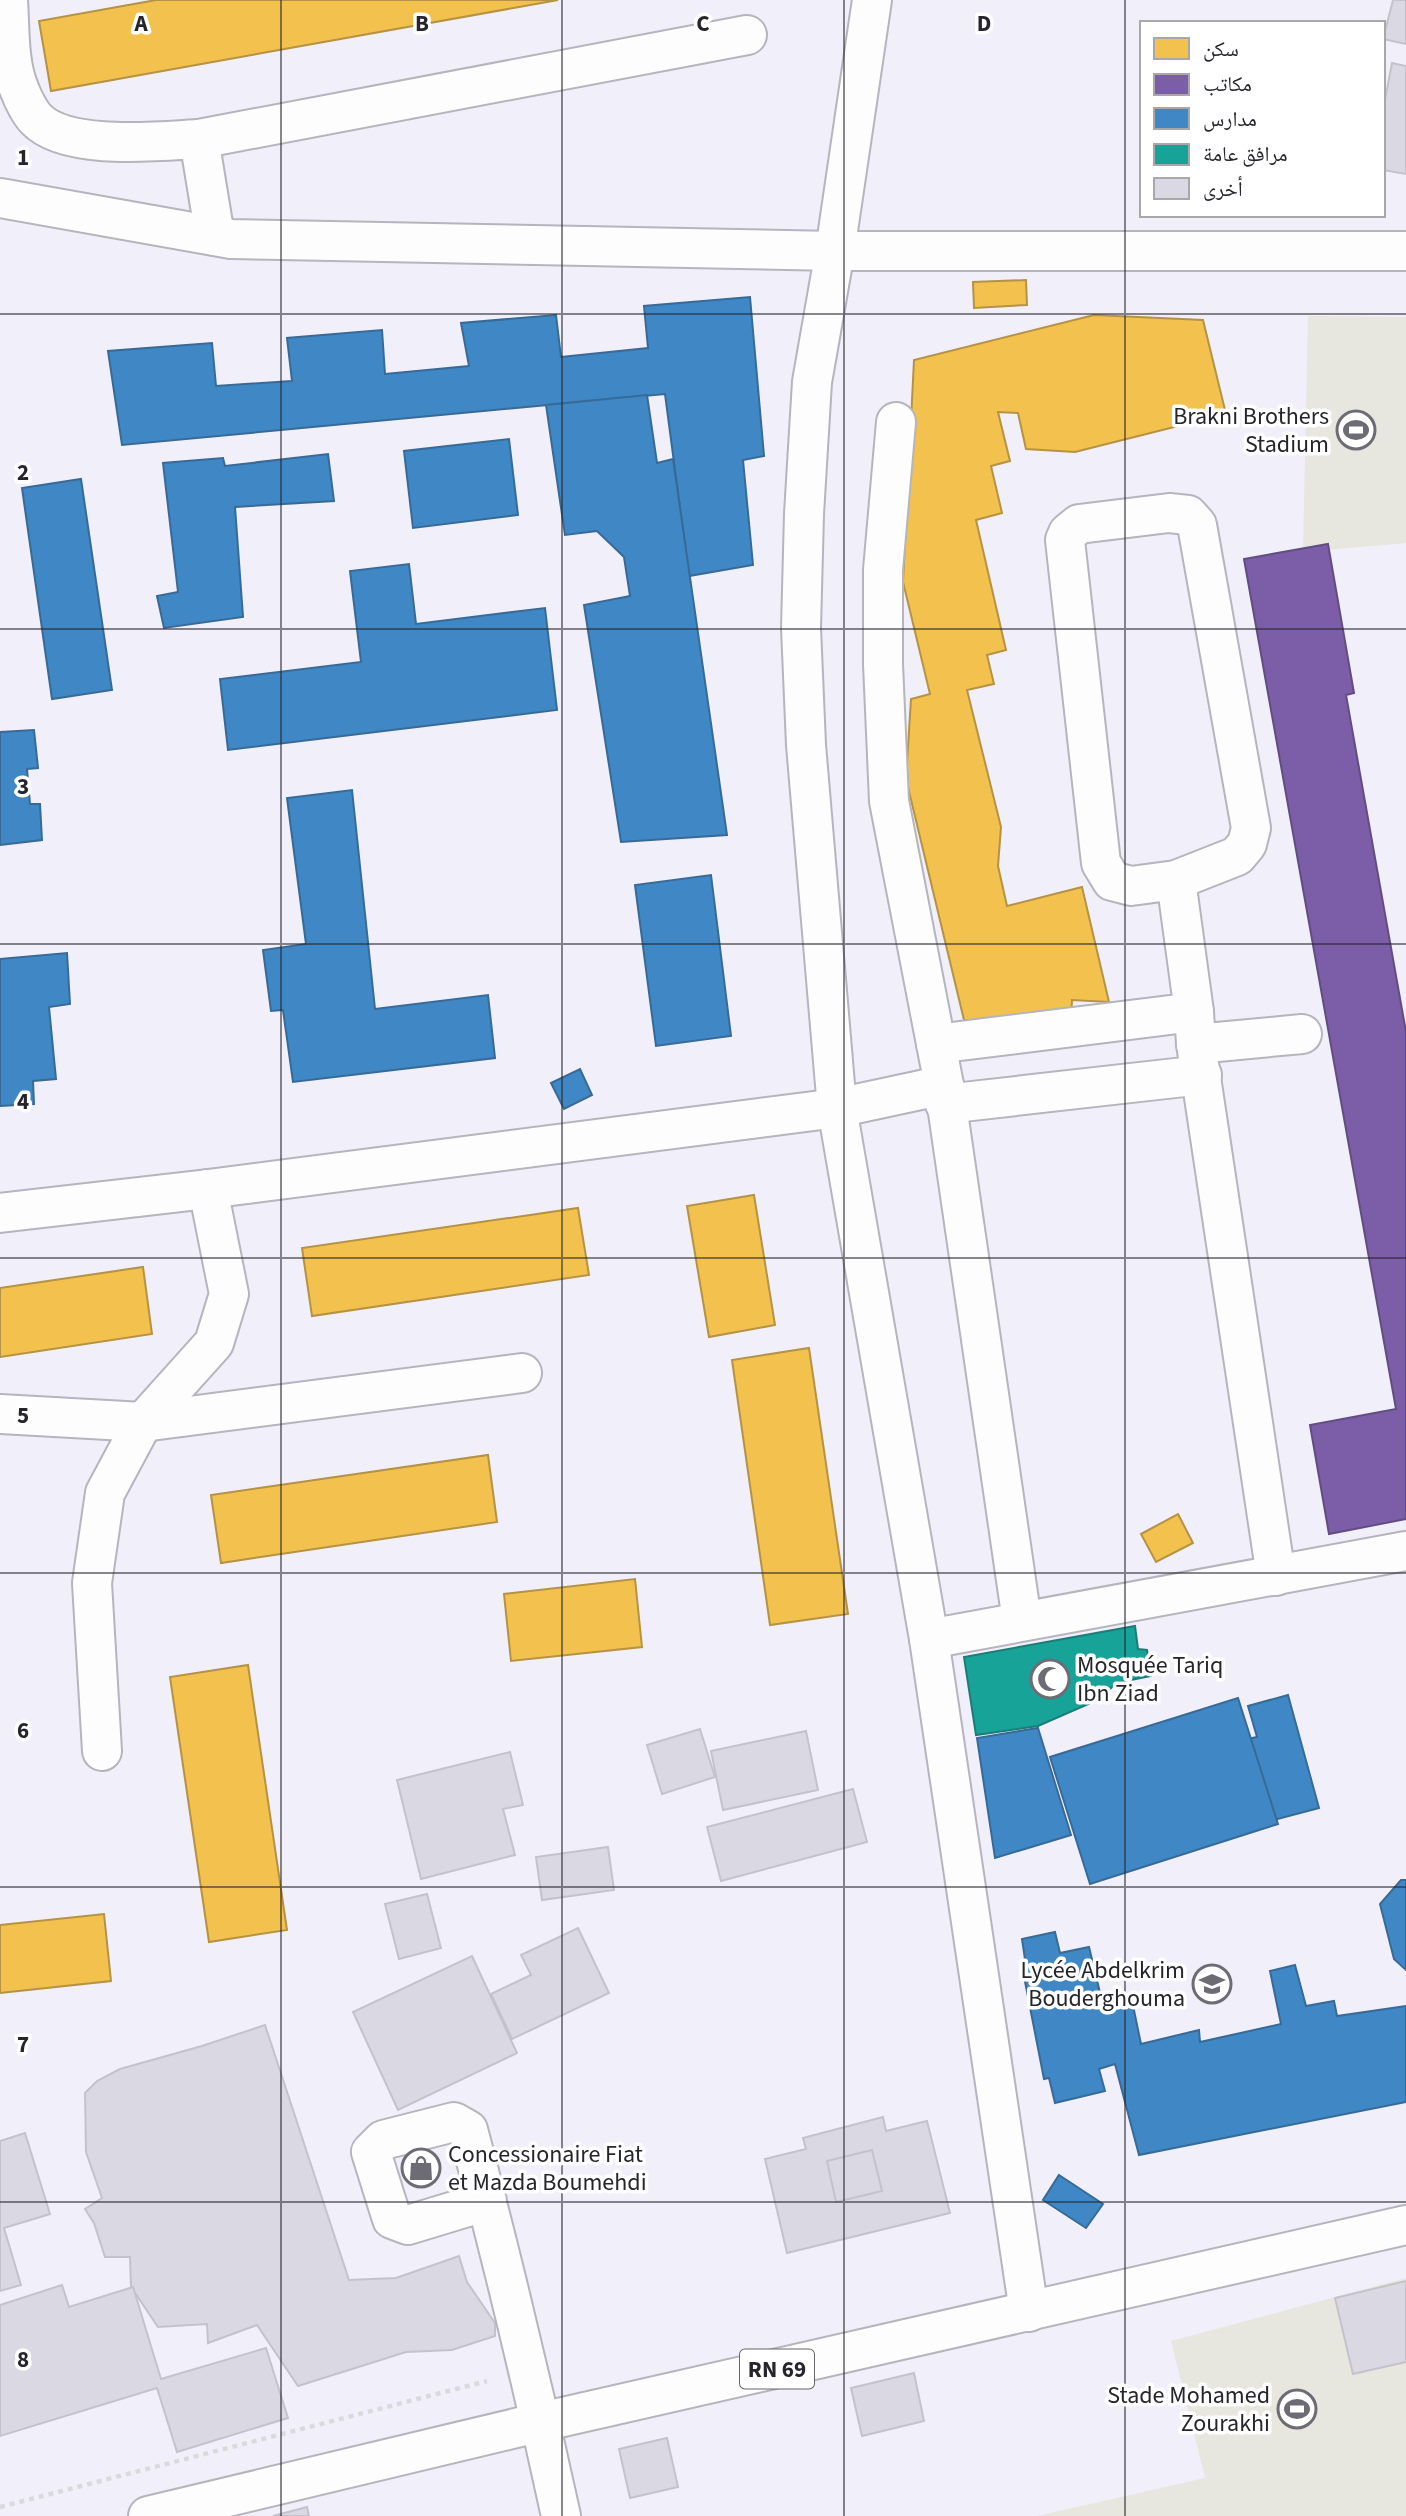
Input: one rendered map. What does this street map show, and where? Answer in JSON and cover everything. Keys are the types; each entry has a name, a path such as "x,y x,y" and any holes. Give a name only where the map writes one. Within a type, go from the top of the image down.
{"street":[{"path":"8,0 19,90 36,120 60,134 120,142 199,139 747,35"},
{"path":"872,0 835,251 812,382 801,628 806,745 837,1108 929,1639 1029,2312"},
{"path":"199,139 215,236"},
{"path":"0,198 231,239 835,251 1406,251"},
{"path":"896,422 883,570 883,664 889,801 936,1044 1022,1621"},
{"path":"1169,513 1188,515 1197,525 1251,828 1247,844 1237,856 1176,880 1131,886 1112,881 1101,863 1065,540 1068,533 1079,524 1169,513"},
{"path":"1176,880 1197,1044 1276,1576"},
{"path":"936,1044 1197,1044 1302,1034"},
{"path":"0,1213 208,1189 944,1094 1197,1044"},
{"path":"102,1751 92,1583 105,1493 143,1422 214,1342 229,1294 208,1189"},
{"path":"0,1414 143,1422 522,1373"},
{"path":"929,1639 1406,1551"},
{"path":"487,2201 529,2370 561,2516"},
{"name":"RN 69","path":"148,2516 541,2422 1406,2225"}],"path":[{"path":"0,2507 529,2370"}],"shaded area":[{"name":"Brakni Brothers Stadium","path":"1308,316 1406,317 1406,543 1303,552"},
{"name":"Stade Mohamed Zourakhi","path":"1406,2278 1406,2516 1037,2516 1205,2478 1171,2341"}],"building: سكن":[{"path":"156,0 558,0 51,91 39,21"},
{"path":"1026,280 1027,305 974,308 973,282"},
{"path":"1094,315 1203,320 1226,414 1075,452 1026,449 1018,413 998,412 1010,461 991,466 1002,513 976,520 1006,650 987,655 994,684 967,690 1001,827 998,866 1007,906 1082,887 1109,1002 1072,1000 1071,1021 1058,1024 964,1020 906,779 911,699 930,694 903,582 914,360"},
{"path":"754,1195 775,1325 709,1337 687,1206"},
{"path":"578,1208 589,1275 312,1316 302,1248"},
{"path":"143,1267 152,1334 0,1357 0,1288"},
{"path":"809,1348 848,1614 770,1625 732,1360"},
{"path":"488,1455 497,1522 221,1563 211,1495"},
{"path":"1178,1514 1193,1543 1156,1562 1141,1534"},
{"path":"635,1579 642,1647 511,1661 504,1594"},
{"path":"248,1665 287,1930 209,1942 170,1677"},
{"path":"104,1914 111,1981 0,1993 0,1925"}],"building: مكاتب":[{"path":"1328,544 1354,693 1346,695 1406,1032 1406,1519 1329,1534 1310,1425 1396,1409 1244,559"}],"building: مدارس":[{"path":"750,297 764,456 743,460 753,565 689,576 665,394 122,445 108,351 212,343 216,386 292,381 287,338 382,330 385,374 469,366 461,323 556,315 561,357 648,348 644,306"},
{"path":"647,395 657,463 673,459 727,835 621,842 584,605 630,596 624,557 597,531 565,535 546,405"},
{"path":"509,439 518,515 413,528 404,451"},
{"path":"328,454 334,501 235,507 243,617 164,628 157,596 178,592 163,463 223,458 225,466"},
{"path":"81,479 112,690 52,699 22,488"},
{"path":"409,564 416,624 545,608 557,710 228,750 220,679 361,662 350,571"},
{"path":"34,730 38,768 27,769 30,804 40,804 42,840 0,845 0,732"},
{"path":"352,790 375,1009 488,995 495,1058 293,1082 283,1010 271,1011 263,950 306,944 287,798"},
{"path":"711,875 731,1036 656,1046 635,885"},
{"path":"67,953 70,1004 49,1007 56,1079 33,1081 34,1104 0,1106 0,959"},
{"path":"580,1069 592,1095 564,1109 551,1083"},
{"path":"1288,1695 1319,1808 1270,1821 1247,1739 1257,1737 1248,1706"},
{"path":"1238,1698 1278,1824 1090,1884 1050,1757"},
{"path":"1038,1728 1071,1835 995,1858 977,1738"},
{"path":"1401,1880 1406,1880 1406,1970 1394,1959 1380,1904"},
{"path":"1055,1932 1060,1953 1089,1947 1102,2001 1131,1996 1141,2044 1199,2030 1200,2042 1281,2024 1270,1971 1295,1965 1306,2006 1334,2001 1337,2016 1406,2006 1406,2102 1139,2155 1115,2064 1099,2069 1105,2091 1055,2103 1049,2078 1044,2079 1021,1961 1025,1959 1022,1939"},
{"path":"1059,2175 1103,2204 1086,2228 1043,2200"}],"building: مرافق عامة":[{"name":"Mosquée Tariq Ibn Ziad","path":"1135,1626 1138,1649 1147,1650 1151,1676 1116,1683 1100,1699 1038,1726 976,1735 964,1657"}],"building: أخرى":[{"path":"1393,0 1406,0 1406,44 1385,39"},
{"path":"1392,63 1406,66 1406,174 1385,170 1385,100"},
{"path":"700,1729 715,1777 662,1794 647,1745"},
{"path":"806,1731 818,1790 723,1810 711,1751"},
{"path":"510,1752 523,1805 503,1809 515,1855 421,1879 397,1780"},
{"path":"853,1789 867,1842 721,1881 707,1827"},
{"path":"608,1847 614,1890 542,1900 536,1857"},
{"path":"427,1894 441,1948 399,1959 385,1904"},
{"path":"578,1928 609,1993 512,2039 491,1994 531,1975 521,1955"},
{"path":"472,1956 517,2053 398,2110 353,2012"},
{"path":"265,2025 349,2280 396,2278 459,2256 467,2282 495,2323 495,2336 452,2350 406,2352 298,2386 257,2325 208,2343 207,2324 158,2327 131,2287 130,2257 105,2257 94,2223 85,2209 102,2198 86,2152 85,2093 97,2081 120,2069"},
{"path":"883,2117 886,2131 927,2121 950,2213 787,2253 765,2159 806,2149 803,2138"},
{"path":"25,2133 50,2214 4,2228 21,2285 0,2291 0,2141"},
{"path":"872,2150 882,2191 836,2202 827,2161"},
{"path":"1406,2281 1406,2362 1353,2374 1335,2298"},
{"path":"62,2285 69,2307 133,2287 161,2379 266,2348 288,2418 177,2452 157,2388 0,2436 0,2305"},
{"path":"914,2373 924,2421 862,2436 851,2388"},
{"path":"667,2438 678,2487 630,2498 619,2449"},
{"path":"307,2507 309,2516 273,2516"}],"place":[{"name":"Brakni Brothers Stadium","path":"1356,430"},
{"name":"Mosquée Tariq Ibn Ziad","path":"1050,1679"},
{"name":"Lycée Abdelkrim Bouderghouma","path":"1212,1984"},
{"name":"Concessionaire Fiat et Mazda Boumehdi","path":"421,2168"},
{"name":"Stade Mohamed Zourakhi","path":"1297,2409"}]}
